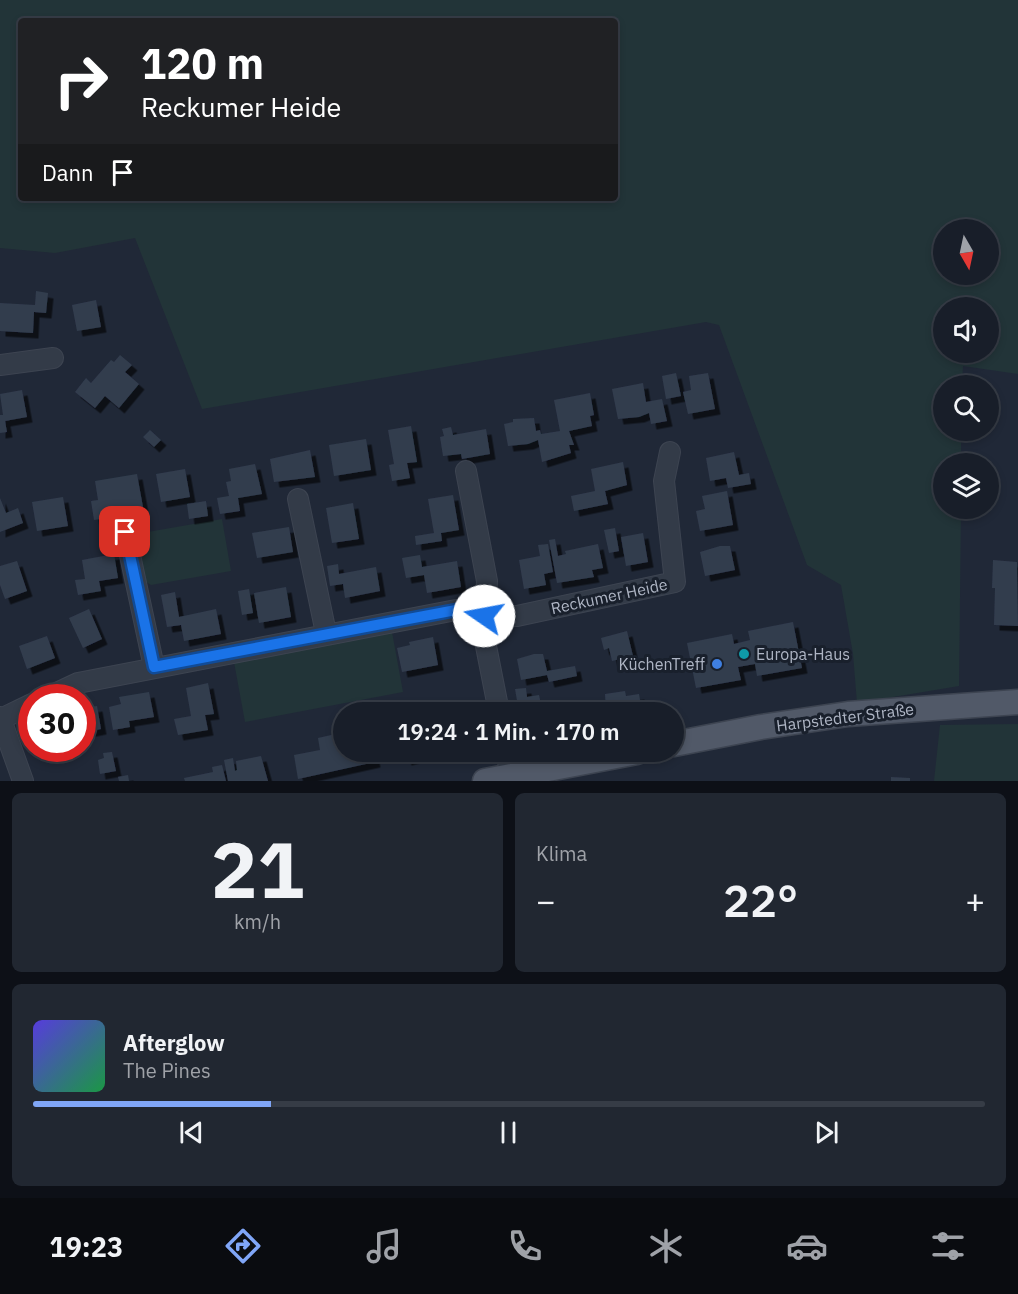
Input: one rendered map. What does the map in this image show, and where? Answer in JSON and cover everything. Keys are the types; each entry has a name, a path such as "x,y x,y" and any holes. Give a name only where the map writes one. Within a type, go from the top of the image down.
{"main road":[{"name":"Harpstedter Straße","path":"684,742 761,727 848,714 1018,702"},
{"path":"485,781 512,778 589,762"}],"street":[{"path":"0,365 53,358"},
{"name":"Reckumer Heide","path":"76,684 326,633 456,610 484,616 517,616 675,582 664,481 670,452"},
{"path":"466,471 488,581 484,636 497,702"},
{"path":"298,499 326,633"},
{"path":"125,532 154,667"},
{"path":"18,710 0,718 23,781"},
{"path":"508,762 512,778"}],"shaded area":[{"path":"0,0 1018,0 1018,374 963,366 963,375 933,375 933,441 961,441 961,453 933,453 933,519 961,519 959,686 857,703 853,654 841,585 807,565 719,325 706,322 202,409 135,238 55,253 0,248"},
{"path":"222,519 231,571 151,585 143,580 136,540 142,533"},
{"path":"392,632 403,692 350,702 333,702 333,705 245,722 234,662"},
{"path":"1018,724 1018,781 934,781 940,725"}],"building":[{"path":"36,291 48,293 46,313 34,312 33,333 0,331 0,303 35,305"},
{"path":"96,300 101,327 77,331 72,305"},
{"path":"120,355 132,365 125,372 139,384 119,408 105,396 95,408 75,392 86,378 91,383 111,360 114,362"},
{"path":"676,373 681,396 666,399 662,376"},
{"path":"708,373 715,409 688,414 683,392 691,390 689,376"},
{"path":"643,383 646,402 662,399 667,421 651,424 649,413 639,417 618,419 612,389"},
{"path":"22,390 27,417 5,421 7,432 0,433 0,415 3,415 0,394"},
{"path":"590,393 594,415 590,416 592,426 569,431 574,445 569,445 571,453 542,462 538,440 528,444 508,446 504,424 513,422 513,419 534,418 536,431 540,430 541,434 560,431 554,400"},
{"path":"411,426 417,462 407,463 410,478 392,481 389,465 394,464 388,430"},
{"path":"451,427 453,435 486,429 490,454 462,459 461,454 443,456 440,437 444,436 442,429"},
{"path":"150,430 161,440 154,447 143,437"},
{"path":"366,439 371,470 334,476 329,445"},
{"path":"310,450 315,477 274,482 270,459"},
{"path":"734,452 739,475 749,473 751,484 728,488 726,478 710,481 706,458"},
{"path":"623,462 627,485 605,491 608,504 574,511 571,496 595,491 591,469"},
{"path":"255,464 262,494 238,498 240,511 220,514 217,498 229,496 226,482 231,481 229,469"},
{"path":"185,469 190,497 161,502 156,474"},
{"path":"137,474 143,507 106,514 107,518 94,520 91,501 98,500 95,481"},
{"path":"727,491 733,525 700,531 696,511 705,509 702,496"},
{"path":"453,495 459,530 441,533 442,541 416,545 415,536 434,533 428,499"},
{"path":"63,497 68,526 37,531 32,502"},
{"path":"0,498 6,513 18,508 23,523 0,532"},
{"path":"206,501 208,516 189,519 187,504"},
{"path":"353,503 359,539 332,543 326,508"},
{"path":"289,527 293,552 257,558 252,533"},
{"path":"615,528 619,551 609,553 604,530"},
{"path":"643,533 648,562 626,566 621,537"},
{"path":"555,539 558,556 566,554 565,551 598,544 603,568 592,570 594,577 557,583 549,540"},
{"path":"548,544 553,572 544,574 546,585 524,589 519,560 540,556 538,545"},
{"path":"720,546 730,546 735,570 705,576 700,552"},
{"path":"114,554 118,578 99,581 101,591 78,595 75,580 85,579 82,560"},
{"path":"420,555 422,567 457,561 461,587 427,593 424,575 406,578 402,558"},
{"path":"993,560 1017,562 1018,626 994,625"},
{"path":"17,561 27,591 5,599 0,585 0,566"},
{"path":"338,564 339,574 376,567 380,591 345,598 343,584 330,586 327,566"},
{"path":"286,587 291,617 259,623 254,593"},
{"path":"249,589 253,613 242,615 238,591"},
{"path":"175,592 179,617 216,609 221,634 184,641 181,625 167,627 161,595"},
{"path":"89,609 102,639 83,648 69,618"},
{"name":"Europa-Haus","path":"793,622 802,668 757,676 755,664 738,667 741,680 696,688 687,643 732,634 734,644 750,640 748,631"},
{"path":"627,631 633,656 612,661 609,648 604,650 601,638"},
{"path":"47,636 55,658 27,669 19,646"},
{"path":"433,637 438,665 402,672 397,648 410,645 409,642"},
{"path":"543,654 547,671 575,666 577,676 549,682 547,675 521,680 517,659"},
{"path":"208,683 214,714 205,715 208,730 178,735 174,719 191,716 186,688"},
{"path":"526,688 527,697 539,695 541,702 517,702 515,689"},
{"path":"625,691 626,696 639,694 640,702 605,702 605,694"},
{"path":"149,692 154,717 129,721 130,727 113,730 109,707 121,704 119,697"},
{"path":"96,706 101,729 96,730"},
{"path":"333,735 333,762 375,762 298,779 294,755 320,750 318,738"},
{"path":"112,752 116,771 100,774 98,760 104,758 103,753"},
{"path":"261,756 268,781 228,781 224,760 233,758 235,771 237,770 236,761"},
{"path":"222,765 226,781 185,781 184,778 213,772 212,767"},
{"path":"128,775 129,781 119,781 118,777"},
{"path":"891,777 910,778 910,781 891,781"}],"place":[{"name":"Europa-Haus","path":"744,654"},
{"name":"KüchenTreff","path":"717,664"}],"route":[{"path":"125,532 154,667 456,610 484,616"}]}
